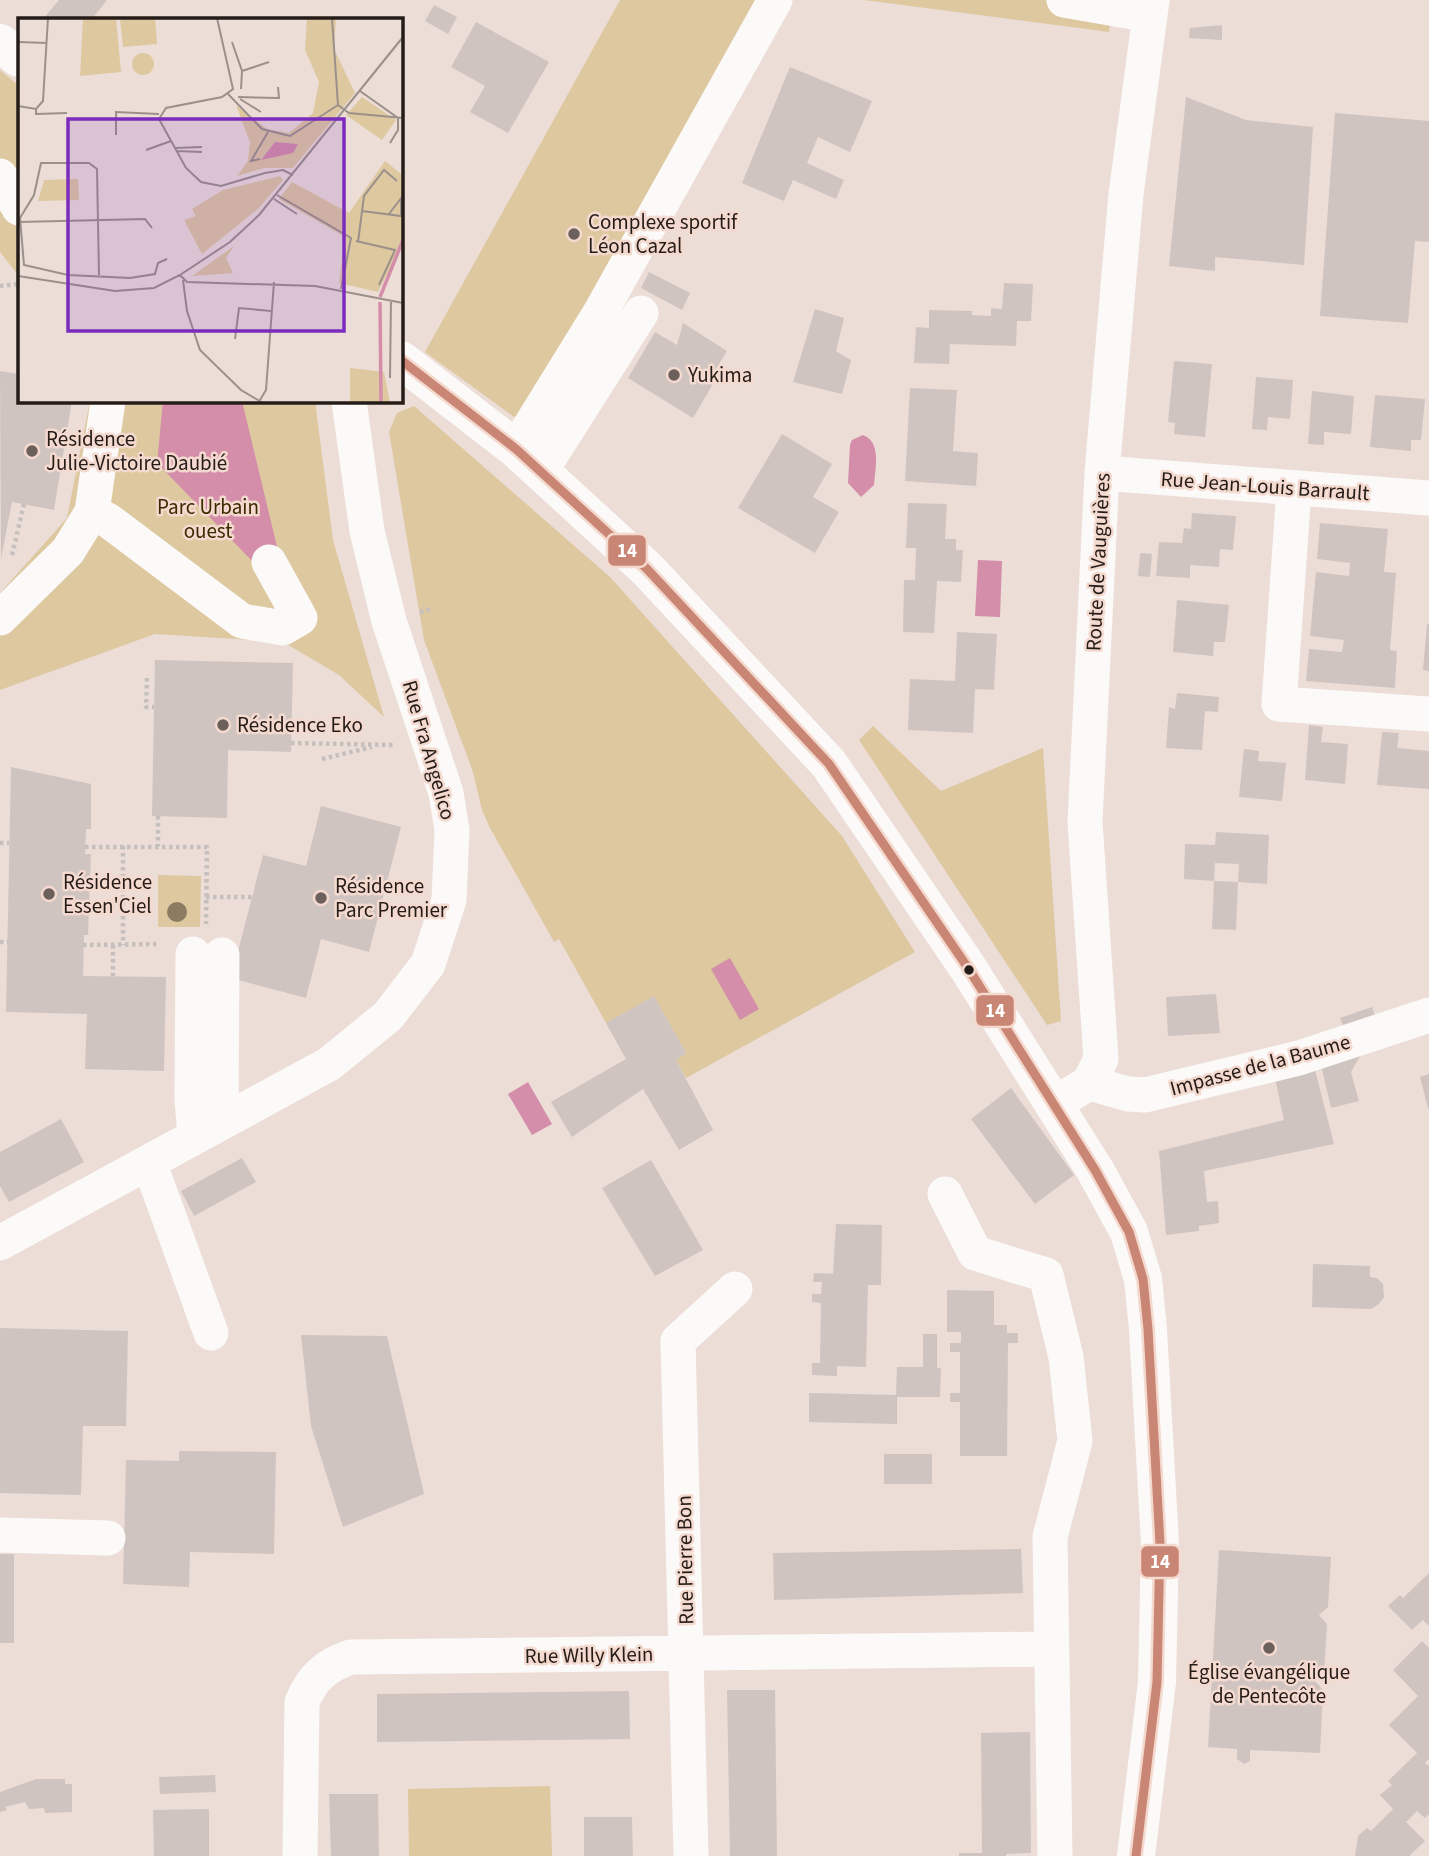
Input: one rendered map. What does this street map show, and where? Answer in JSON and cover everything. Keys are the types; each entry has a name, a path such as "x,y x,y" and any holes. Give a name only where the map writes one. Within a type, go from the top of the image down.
{"main road":[{"path":"0,43 18,57"},
{"path":"402,361 528,461 647,569 829,764 968,968 1103,1183 1129,1232 1144,1292 1160,1544 1157,1682 1136,1856"}],"street":[{"path":"528,461 600,313 775,0"},
{"path":"1064,0 1151,7"},
{"name":"Route de Vauguières","path":"1089,1083 1101,1059 1085,822 1102,473 1126,194 1151,7"},
{"path":"0,176 18,206"},
{"path":"528,461 641,313"},
{"path":"0,618 68,551 92,512 108,402"},
{"name":"Rue Fra Angelico","path":"0,1243 329,1063 388,1016 428,964 449,900 452,830 446,793 389,621 368,531 349,402"},
{"name":"Rue Jean-Louis Barrault","path":"1102,473 1429,498"},
{"path":"1294,489 1279,704 1429,714"},
{"path":"92,512 109,521 242,621 283,628 300,618 269,562"},
{"path":"202,951 208,1130"},
{"name":"Impasse de la Baume","path":"1089,1083 1128,1094 1146,1095 1299,1058 1429,1015"},
{"path":"1054,1104 1089,1083"},
{"path":"149,1162 211,1333"},
{"path":"945,1194 975,1253 1046,1275 1066,1356 1074,1441 1050,1537 1055,1856"},
{"name":"Rue Pierre Bon","path":"691,1856 678,1341 735,1289"},
{"path":"0,1535 108,1538"},
{"name":"Rue Willy Klein","path":"300,1856 302,1702 317,1676 338,1662 358,1657 1050,1649"}],"path":[{"path":"0,286 18,284"},
{"path":"12,556 24,504"},
{"path":"147,678 146,707 154,707"},
{"path":"291,743 431,746"},
{"path":"322,759 380,745"},
{"path":"158,816 158,846"},
{"path":"0,843 9,843"},
{"path":"124,846 124,944"},
{"path":"83,944 124,944 202,951 206,944 206,847 85,847"},
{"path":"206,897 252,897"},
{"path":"0,942 8,942"},
{"path":"113,944 113,976"}],"green space":[{"name":"Complexe sportif Léon Cazal","path":"620,0 791,0 543,438 425,352"},
{"path":"864,0 1114,0 1109,32"},
{"path":"0,70 18,85 18,275 0,252"},
{"name":"Parc Urbain ouest","path":"90,402 315,402 333,540 384,717 339,675 283,642 155,634 0,690 0,593 67,518"},
{"path":"414,406 610,577 842,836 915,952 686,1078 676,1060 686,1053 654,997 606,1023 559,939 554,942 490,828 482,810 473,772 424,640 389,432 397,413"},
{"path":"873,726 941,791 1043,748 1061,1021 1047,1025 859,740"},
{"path":"158,875 201,876 200,927 158,927"},
{"path":"550,1786 552,1856 409,1856 408,1789"}],"shaded area":[{"path":"163,402 242,402 279,555 260,569 157,463"},
{"path":"863,435 873,444 876,464 874,485 861,497 848,483 850,445 852,440"},
{"path":"978,560 1002,561 1000,617 975,616"},
{"path":"730,958 759,1009 740,1020 711,969"},
{"path":"528,1082 552,1124 532,1135 508,1094"}],"building":[{"path":"59,0 107,0 93,18 44,18"},
{"path":"434,5 457,17 448,34 425,21"},
{"path":"476,22 549,62 508,133 470,112 485,86 451,67"},
{"path":"1222,25 1222,40 1189,38 1190,28"},
{"path":"790,67 872,101 850,152 818,137 807,163 844,180 836,199 793,180 784,201 742,183"},
{"path":"1186,97 1246,120 1313,127 1304,265 1215,257 1215,271 1169,266"},
{"path":"1335,113 1429,121 1429,242 1415,241 1408,323 1320,316"},
{"path":"649,272 690,293 682,310 641,288"},
{"path":"1004,283 1033,284 1031,321 1017,321 1016,346 950,344 949,364 914,363 916,327 929,328 929,310 972,311 972,315 991,316 991,308 1002,309"},
{"path":"815,309 844,318 836,351 851,360 842,394 793,382"},
{"name":"Yukima","path":"683,323 727,351 716,369 720,372 693,418 628,378 655,332 677,345"},
{"path":"1174,361 1212,364 1205,437 1174,434 1175,423 1168,422"},
{"name":"Résidence Julie-Victoire Daubié","path":"0,371 18,374 18,402 72,402 54,510 12,502 1,559"},
{"path":"1256,377 1293,380 1290,419 1268,417 1267,430 1252,429"},
{"path":"910,388 957,390 953,451 978,453 976,486 905,481"},
{"path":"1312,391 1354,396 1351,434 1324,432 1324,445 1308,444"},
{"path":"1375,395 1425,399 1421,440 1411,440 1411,451 1370,447"},
{"path":"782,434 832,464 813,497 839,512 815,553 738,508"},
{"path":"908,503 947,504 945,539 956,539 956,550 963,550 961,582 937,581 934,633 903,632 904,580 915,580 916,548 906,548"},
{"path":"1192,513 1236,516 1233,550 1220,549 1219,567 1190,565 1190,578 1156,576 1159,542 1182,543 1184,528 1191,529"},
{"path":"1320,523 1388,529 1384,572 1396,573 1390,650 1397,651 1395,688 1306,681 1309,649 1342,652 1344,640 1310,636 1316,572 1349,576 1350,563 1317,559"},
{"path":"1140,553 1152,554 1150,577 1138,576"},
{"path":"1177,600 1229,605 1225,642 1214,642 1213,656 1173,652"},
{"path":"1429,624 1429,671 1423,670"},
{"path":"957,632 997,634 994,690 975,689 973,733 908,730 910,679 955,681"},
{"name":"Résidence Eko","path":"155,660 293,663 291,752 228,750 227,818 152,816"},
{"path":"1177,693 1219,697 1218,712 1205,711 1202,750 1166,748 1169,707 1175,709"},
{"path":"1309,725 1323,727 1321,742 1348,744 1345,784 1305,780"},
{"path":"1382,732 1399,733 1397,748 1429,751 1429,789 1377,785"},
{"path":"1244,749 1259,751 1258,761 1286,763 1282,801 1239,797"},
{"name":"Résidence Essen'Ciel","path":"11,767 91,784 91,829 86,829 85,854 91,854 88,935 84,935 83,976 166,977 164,1071 85,1069 87,1014 6,1012"},
{"name":"Résidence Parc Premier","path":"321,806 401,827 369,952 321,939 306,998 231,978 263,855 306,866"},
{"path":"1216,832 1269,835 1267,884 1238,882 1239,864 1215,863 1214,881 1184,879 1185,844 1215,845"},
{"path":"1214,881 1238,882 1236,930 1212,929"},
{"path":"1216,994 1220,1033 1168,1036 1166,997"},
{"path":"654,996 686,1053 676,1060 713,1130 679,1150 643,1089 572,1137 551,1102 626,1059 606,1023"},
{"path":"1372,1007 1377,1022 1346,1033 1340,1018"},
{"path":"1363,1051 1351,1072 1359,1101 1331,1108 1321,1065"},
{"path":"1314,1066 1334,1144 1204,1171 1207,1202 1218,1201 1219,1223 1199,1226 1199,1231 1166,1235 1159,1151 1284,1120 1275,1078"},
{"path":"1429,1074 1429,1108 1428,1108 1420,1077"},
{"path":"1011,1088 1074,1175 1035,1204 971,1119"},
{"path":"61,1119 84,1162 9,1202 0,1186 0,1152"},
{"path":"242,1158 256,1182 194,1216 181,1191"},
{"path":"651,1160 703,1250 655,1276 602,1188"},
{"path":"836,1224 882,1225 881,1285 868,1285 866,1367 837,1366 837,1376 812,1375 812,1363 820,1363 821,1303 812,1302 812,1294 821,1294 822,1282 813,1282 814,1273 833,1274"},
{"path":"1313,1264 1370,1266 1370,1277 1377,1278 1383,1284 1384,1297 1371,1309 1312,1307"},
{"path":"947,1290 994,1291 994,1325 1007,1325 1007,1333 1018,1333 1018,1343 1008,1343 1007,1456 960,1456 960,1402 950,1402 950,1393 960,1393 960,1352 950,1352 950,1343 961,1343 961,1332 947,1332"},
{"path":"0,1328 128,1331 126,1426 83,1426 81,1495 0,1493"},
{"path":"923,1334 937,1334 937,1368 941,1368 940,1397 897,1397 897,1424 809,1422 809,1393 896,1395 897,1367 923,1367"},
{"path":"301,1335 387,1336 424,1494 343,1527 311,1426"},
{"path":"179,1451 276,1452 274,1554 190,1552 189,1587 123,1584 126,1460 179,1461"},
{"path":"884,1454 932,1454 932,1484 884,1484"},
{"path":"1021,1549 1023,1593 774,1600 773,1553"},
{"name":"Église évangélique de Pentecôte","path":"1219,1550 1331,1557 1328,1607 1319,1615 1327,1624 1324,1672 1315,1681 1323,1690 1320,1753 1250,1750 1250,1761 1244,1764 1237,1759 1237,1749 1208,1747"},
{"path":"0,1554 14,1554 14,1643 0,1643"},
{"path":"1429,1573 1429,1626 1423,1620 1412,1630 1388,1606 1400,1595 1403,1598"},
{"path":"1422,1641 1429,1648 1429,1759 1425,1763 1429,1766 1429,1814 1425,1818 1417,1811 1406,1822 1425,1841 1409,1856 1355,1856 1358,1836 1367,1828 1371,1831 1393,1809 1380,1795 1392,1785 1388,1781 1417,1753 1389,1725 1418,1696 1393,1670"},
{"path":"727,1690 775,1690 777,1856 730,1856"},
{"path":"629,1691 630,1739 377,1742 377,1694"},
{"path":"1030,1732 1031,1853 959,1856 959,1853 982,1853 981,1733"},
{"path":"215,1775 216,1792 160,1794 159,1777"},
{"path":"36,1779 65,1779 65,1784 72,1784 72,1812 45,1813 44,1808 29,1809 25,1802 5,1807 7,1810 0,1812 0,1792"},
{"path":"329,1794 378,1794 379,1856 331,1856"},
{"path":"209,1809 209,1856 154,1856 153,1810"},
{"path":"584,1817 632,1817 633,1856 584,1856"}],"transit line":[{"name":"14","path":"402,361 516,449 647,569 829,764 968,968 1095,1170 1129,1232 1143,1279 1148,1329 1160,1544 1157,1682 1136,1856"}],"place":[{"name":"Complexe sportif Léon Cazal","path":"574,234"},
{"name":"Yukima","path":"674,375"},
{"name":"Résidence Julie-Victoire Daubié","path":"32,451"},
{"name":"Résidence Eko","path":"223,725"},
{"name":"Résidence Essen'Ciel","path":"49,894"},
{"name":"Résidence Parc Premier","path":"321,898"},
{"name":"Église évangélique de Pentecôte","path":"1269,1648"}]}
